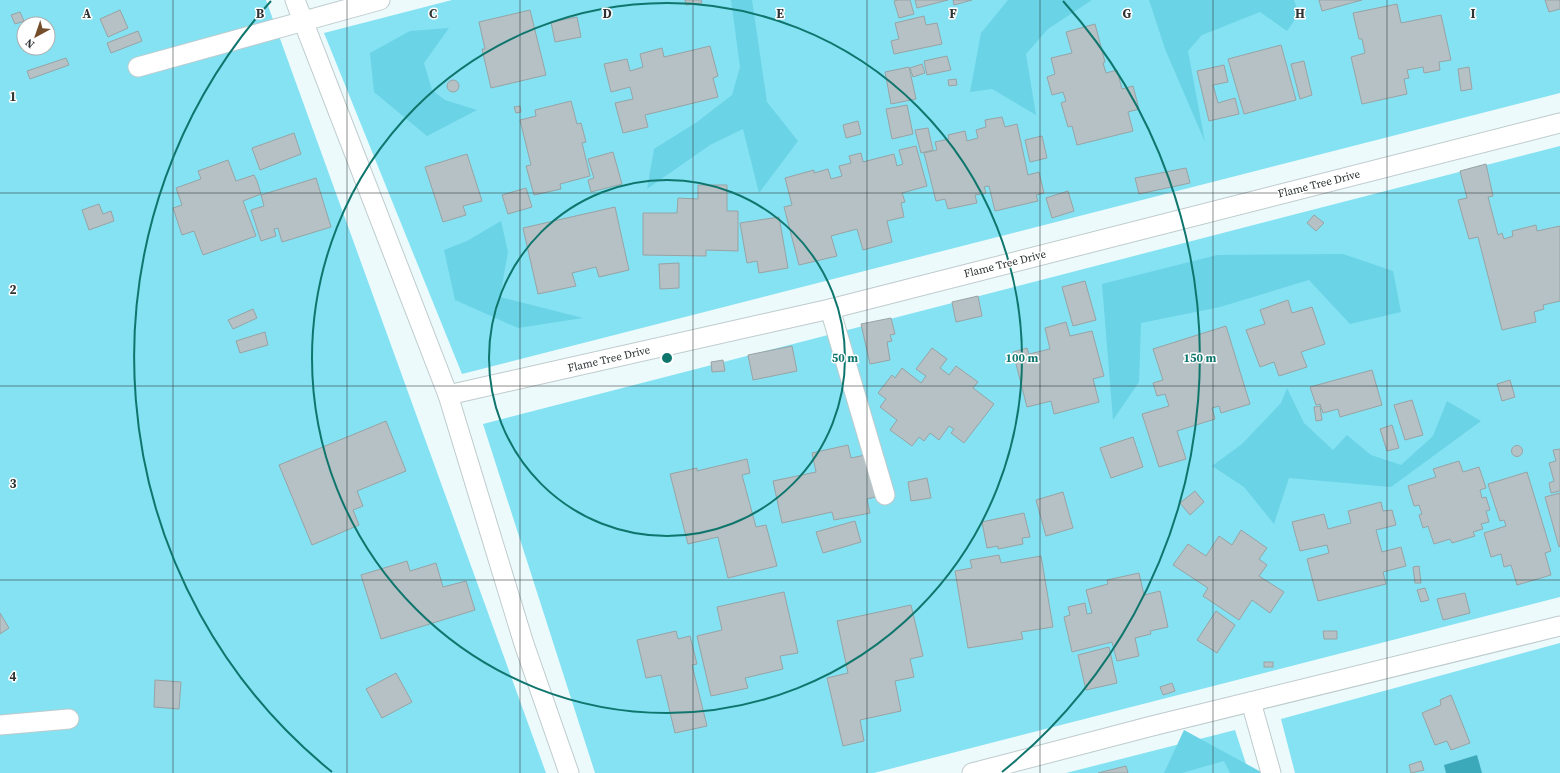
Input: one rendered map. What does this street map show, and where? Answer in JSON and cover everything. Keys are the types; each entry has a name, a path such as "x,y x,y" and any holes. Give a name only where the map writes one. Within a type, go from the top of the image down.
{"street":[{"path":"294,0 448,395 524,644 569,773"},
{"path":"138,67 302,20 380,0"},
{"name":"Flame Tree Drive","path":"448,395 830,309 1560,123"},
{"path":"830,309 885,495"},
{"path":"972,773 1251,702 1560,626"},
{"path":"1251,702 1271,773"},
{"path":"0,726 69,719"}],"shaded area":[{"path":"0,0 266,0 546,773 0,773"},
{"path":"452,0 1560,0 1560,93 462,374 324,33"},
{"path":"731,0 752,0 767,102 798,141 759,193 743,129 710,145 647,189 654,149 697,122 732,95 740,67"},
{"path":"1008,0 1092,0 1048,29 1026,54 1036,115 992,89 970,92 981,33"},
{"path":"1149,0 1294,0 1299,14 1287,31 1260,12 1202,35 1188,51 1205,142 1165,49"},
{"path":"449,28 424,63 432,90 445,100 477,110 427,136 374,92 370,53 410,31"},
{"path":"1560,146 1560,597 874,773 595,773 483,424"},
{"path":"501,221 508,252 500,297 583,318 518,328 455,300 444,250 467,241"},
{"path":"1343,254 1393,271 1401,312 1350,324 1309,280 1220,307 1141,323 1139,382 1113,420 1102,284 1217,255"},
{"path":"1287,388 1304,423 1333,450 1347,435 1371,455 1401,465 1433,436 1447,401 1481,421 1391,487 1289,478 1274,524 1244,487 1212,466 1242,444 1281,403"},
{"path":"1560,643 1560,773 1295,773 1281,719"},
{"path":"1184,730 1263,773 1230,773 1224,761 1182,773 1164,773"},
{"path":"1235,730 1249,773 1066,773"},
{"path":"1477,755 1482,773 1446,773 1444,765"}],"building":[{"path":"685,0 701,0 702,3 686,5"},
{"path":"910,0 914,14 899,18 894,1"},
{"path":"915,0 948,0 917,8"},
{"path":"953,0 972,0 954,5"},
{"path":"1319,0 1362,0 1322,11"},
{"path":"1545,0 1560,0 1560,9 1549,12"},
{"path":"1397,4 1401,23 1441,15 1451,60 1439,62 1440,70 1424,73 1423,67 1407,70 1409,78 1404,79 1407,94 1362,104 1351,57 1365,53 1362,39 1359,39 1353,13"},
{"path":"120,10 128,28 108,37 100,19"},
{"path":"530,10 546,75 491,88 482,49 485,49 479,22"},
{"path":"20,12 22,16 16,16 15,24 11,15"},
{"path":"924,16 926,25 937,23 942,44 894,54 891,41 899,39 895,23"},
{"path":"577,17 581,37 555,42 551,22"},
{"path":"1095,24 1105,62 1103,63 1106,73 1117,70 1122,89 1133,86 1139,109 1128,112 1133,131 1077,145 1072,126 1068,127 1061,103 1066,101 1063,92 1052,95 1047,77 1055,74 1051,58 1072,53 1066,32"},
{"path":"138,31 142,41 111,53 107,43"},
{"path":"1281,45 1296,100 1244,114 1228,59"},
{"path":"710,46 718,76 713,78 718,97 645,115 648,127 623,133 615,103 633,99 630,87 611,92 604,64 627,59 630,71 643,67 640,54 662,48 664,57"},
{"path":"947,56 951,70 927,75 924,61"},
{"path":"66,58 69,65 30,79 27,71"},
{"path":"1304,61 1312,95 1300,99 1291,64"},
{"path":"922,64 925,73 913,77 910,68"},
{"path":"1224,65 1228,82 1213,85 1218,103 1235,98 1239,114 1209,121 1197,71"},
{"path":"909,67 916,99 891,104 885,72"},
{"path":"1469,67 1472,89 1461,91 1458,69"},
{"path":"956,79 957,85 949,86 948,80"},
{"path":"451,80 455,80 459,86 455,92 451,92 447,88 447,84"},
{"path":"571,101 577,124 581,123 586,142 582,143 590,176 560,184 561,189 534,195 526,166 531,165 520,120 536,116 535,110"},
{"path":"907,105 913,134 892,139 886,109"},
{"path":"520,106 521,112 516,113 514,107"},
{"path":"1002,117 1005,127 1017,124 1028,175 1039,172 1044,193 1036,195 1038,201 995,211 989,186 984,187 986,193 975,195 977,203 948,209 945,199 936,201 924,153 937,150 935,142 949,139 948,135 965,131 967,141 978,138 976,130 986,127 985,120"},
{"path":"858,121 861,134 846,138 843,125"},
{"path":"928,128 933,150 921,153 915,130"},
{"path":"294,133 301,154 260,170 252,148"},
{"path":"1042,136 1047,158 1030,162 1025,140"},
{"path":"916,146 927,186 902,193 905,202 901,203 904,217 887,221 892,242 863,250 857,229 831,236 837,256 799,265 784,207 792,205 785,178 814,170 814,173 828,169 831,179 842,176 839,166 851,163 849,156 861,153 863,162 894,154 897,166 903,164 899,150"},
{"path":"613,152 622,184 591,192 588,180 594,178 588,159"},
{"path":"467,154 482,201 463,206 466,215 443,222 425,167"},
{"path":"228,160 236,181 254,175 257,181 261,194 243,201 256,236 203,255 194,231 182,235 173,208 182,205 176,188 201,179 198,171"},
{"path":"1486,164 1493,196 1488,197 1498,235 1502,233 1504,239 1513,236 1512,231 1536,225 1537,231 1560,226 1560,301 1543,305 1544,309 1534,312 1536,322 1502,330 1478,237 1469,239 1458,200 1467,198 1460,171"},
{"path":"1186,168 1190,183 1139,194 1135,178"},
{"path":"316,178 331,227 282,242 278,228 274,229 276,236 261,241 251,210 264,206 261,195"},
{"path":"698,185 727,185 727,211 738,211 738,251 706,250 706,256 643,255 643,213 677,213 678,198 698,199"},
{"path":"526,188 532,207 508,214 502,195"},
{"path":"1068,191 1074,211 1052,218 1046,198"},
{"path":"99,204 103,214 111,211 114,221 89,230 82,210"},
{"path":"615,207 629,270 599,277 596,267 572,273 576,286 538,294 523,228"},
{"path":"1314,215 1324,223 1316,231 1307,223"},
{"path":"779,217 788,268 759,273 757,261 747,263 740,223"},
{"path":"679,263 679,288 660,289 659,264"},
{"path":"1085,281 1096,320 1073,326 1062,287"},
{"path":"978,296 982,316 956,322 952,302"},
{"path":"1288,300 1292,313 1312,307 1325,344 1301,352 1307,367 1279,376 1274,362 1260,367 1246,330 1265,324 1260,310"},
{"path":"253,309 257,318 233,329 228,320"},
{"path":"891,318 895,334 890,335 892,341 887,342 890,360 870,364 861,324"},
{"path":"1066,322 1070,336 1092,331 1104,376 1093,379 1099,402 1054,414 1051,401 1027,407 1013,352 1027,348 1029,354 1050,349 1045,328"},
{"path":"1226,326 1250,404 1221,413 1219,406 1212,408 1215,419 1177,431 1186,459 1159,467 1142,414 1169,406 1165,394 1157,396 1153,383 1163,380 1153,349"},
{"path":"265,332 268,345 240,353 236,341"},
{"path":"792,346 797,371 753,380 748,355"},
{"path":"932,348 947,359 940,368 949,375 956,366 978,382 973,388 994,404 964,443 951,433 954,429 949,426 939,440 930,433 924,441 919,437 912,446 890,430 897,420 880,407 886,399 878,393 892,375 895,378 902,368 921,383 926,376 916,369"},
{"path":"723,360 725,371 712,372 711,362"},
{"path":"1372,370 1382,405 1340,417 1338,409 1323,413 1320,404 1316,405 1310,387"},
{"path":"1510,380 1515,397 1502,401 1497,384"},
{"path":"1412,400 1423,435 1405,440 1394,405"},
{"path":"1320,406 1322,420 1316,421 1314,407"},
{"path":"386,421 406,471 357,491 363,506 353,510 359,525 312,545 279,465"},
{"path":"1392,425 1399,448 1387,451 1380,429"},
{"path":"1133,437 1143,467 1111,478 1100,448"},
{"path":"848,445 851,458 870,454 879,496 867,499 870,513 834,520 832,512 782,523 773,481 816,472 812,453"},
{"path":"1515,446 1519,446 1521,447 1521,455 1515,456 1512,453 1512,449"},
{"path":"1560,449 1560,491 1551,493 1549,483 1554,481 1549,463 1556,461 1553,450"},
{"path":"747,459 750,473 742,475 756,527 766,525 777,566 728,578 718,537 688,544 670,474 697,468 697,471"},
{"path":"1459,461 1463,472 1479,467 1486,488 1480,490 1482,498 1486,497 1490,510 1486,511 1489,522 1481,524 1483,529 1473,532 1475,536 1452,543 1450,539 1434,544 1428,526 1423,528 1419,515 1422,514 1419,505 1414,506 1408,486 1436,477 1433,469"},
{"path":"1527,472 1551,551 1545,553 1551,575 1517,585 1511,565 1504,567 1501,554 1491,557 1484,533 1506,526 1504,520 1500,521 1488,484"},
{"path":"927,478 931,498 911,501 908,482"},
{"path":"1195,491 1204,502 1190,515 1180,503"},
{"path":"1063,492 1073,528 1046,536 1036,500"},
{"path":"1560,493 1560,546 1559,547 1545,497"},
{"path":"1381,502 1383,511 1392,510 1396,525 1376,530 1382,552 1401,547 1406,566 1383,572 1386,584 1318,601 1307,559 1329,553 1327,545 1300,551 1292,522 1324,514 1328,529 1351,523 1348,511"},
{"path":"1024,513 1030,537 1022,538 1023,544 998,549 998,546 987,548 982,522"},
{"path":"855,521 861,542 823,553 816,532"},
{"path":"1241,530 1267,548 1259,559 1267,565 1259,576 1284,592 1270,613 1252,600 1239,620 1203,596 1208,588 1173,565 1188,544 1206,556 1219,536 1232,545"},
{"path":"999,555 1001,563 1041,556 1053,627 1021,632 1023,639 968,648 955,571 972,568 970,560"},
{"path":"407,561 410,571 436,563 443,587 466,581 475,610 381,639 361,575"},
{"path":"1419,566 1421,583 1415,583 1413,567"},
{"path":"1139,573 1144,595 1160,591 1168,627 1150,631 1151,634 1135,638 1139,656 1117,661 1112,642 1072,652 1064,617 1070,615 1068,607 1085,603 1087,614 1092,613 1086,590 1108,584 1107,580"},
{"path":"1425,588 1429,600 1421,602 1417,590"},
{"path":"784,592 798,653 780,656 783,669 745,678 748,688 711,696 697,636 722,630 717,607"},
{"path":"1465,593 1470,613 1443,620 1437,599"},
{"path":"911,605 923,656 910,659 914,677 895,681 901,711 860,720 864,741 843,746 827,678 848,673 837,621"},
{"path":"1216,611 1235,625 1217,653 1197,640"},
{"path":"0,613 9,628 0,634"},
{"path":"676,631 678,639 690,636 697,664 692,665 707,726 675,733 661,675 646,678 637,640"},
{"path":"1323,631 1337,631 1337,639 1324,639"},
{"path":"1109,647 1117,683 1086,690 1078,655"},
{"path":"1264,662 1273,662 1273,667 1264,667"},
{"path":"396,673 412,702 382,718 366,689"},
{"path":"155,680 181,682 179,709 154,707"},
{"path":"1172,683 1175,691 1163,695 1160,687"},
{"path":"1451,695 1470,743 1451,750 1447,741 1435,745 1422,713 1441,705 1440,700"},
{"path":"1421,761 1424,770 1411,773 1409,765"},
{"path":"1126,766 1128,773 1098,773"}]}
